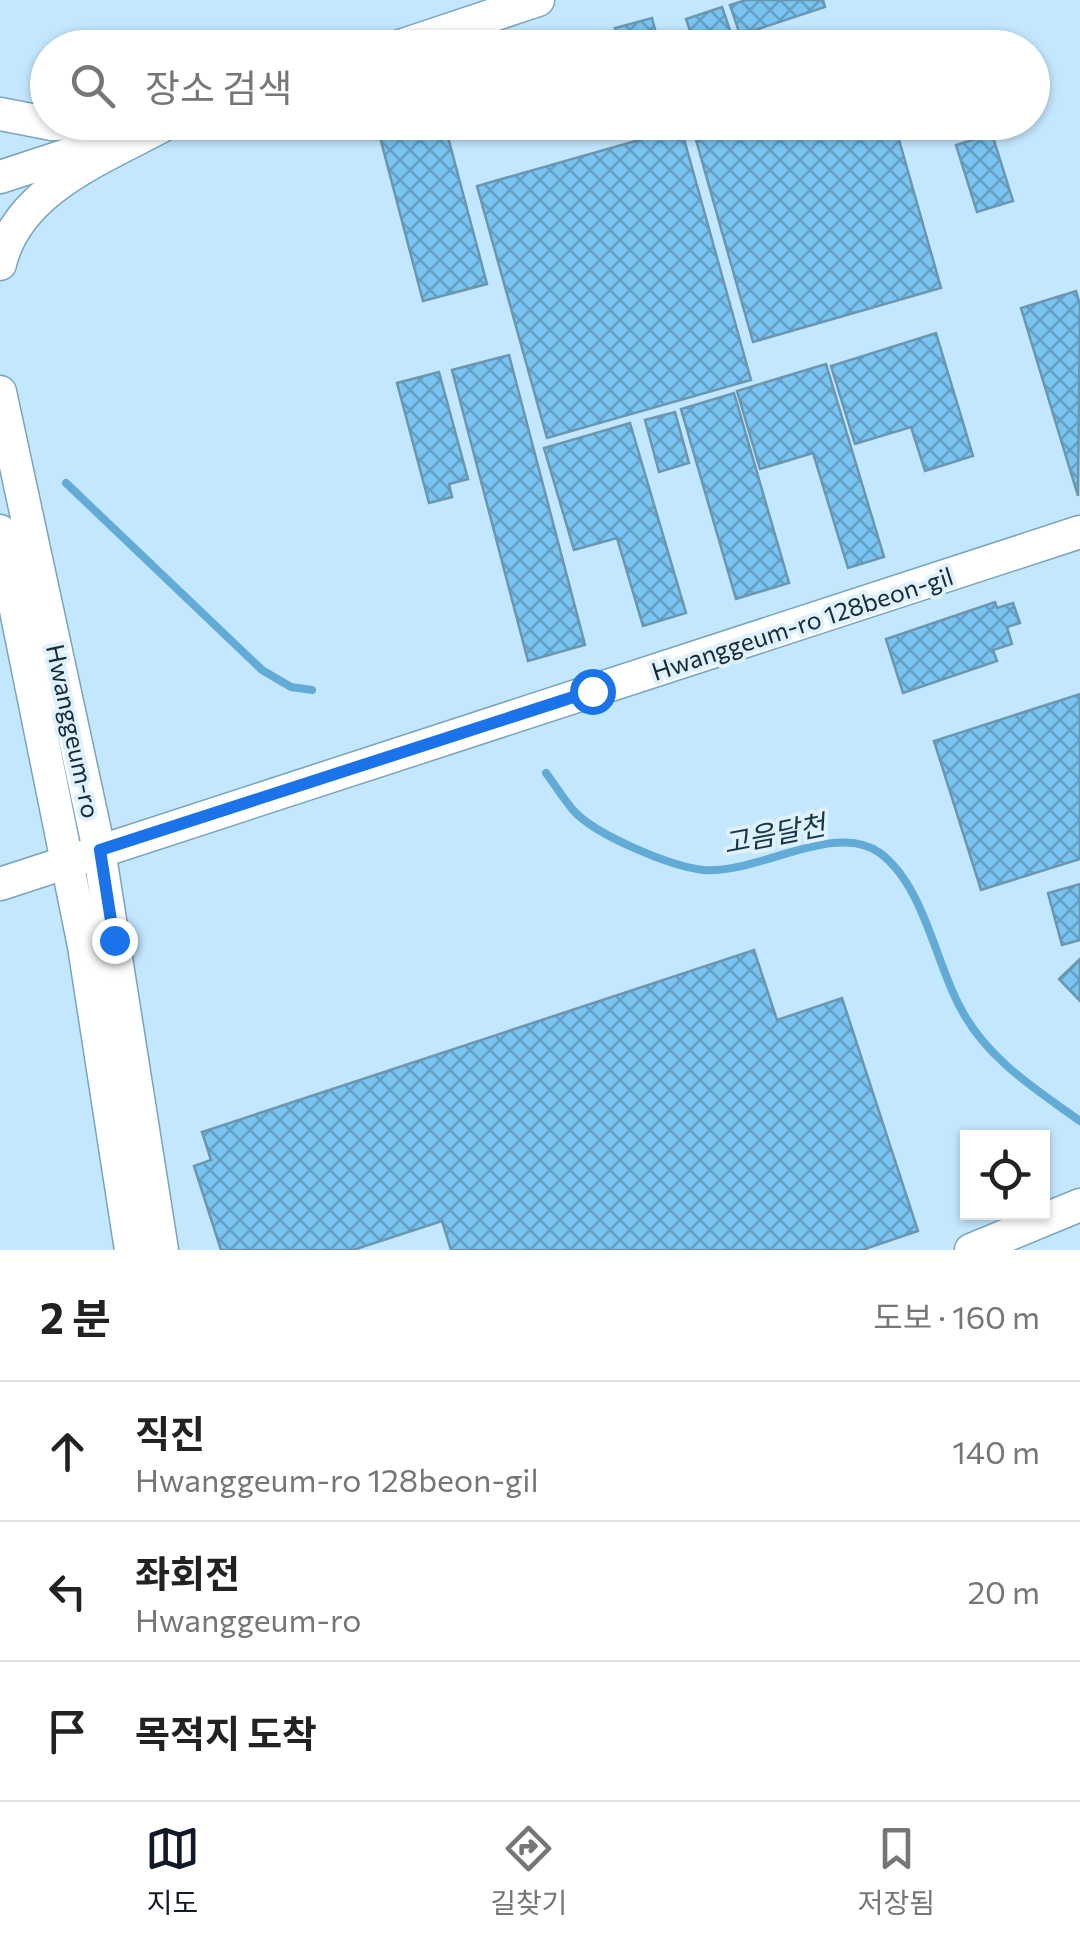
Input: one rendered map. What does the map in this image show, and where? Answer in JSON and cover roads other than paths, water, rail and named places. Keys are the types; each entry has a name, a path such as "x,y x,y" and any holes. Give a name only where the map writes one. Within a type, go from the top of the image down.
{"street":[{"path":"448,30 538,0"},
{"path":"0,114 30,120"},
{"path":"0,177 113,140"},
{"path":"0,264 15,225 42,197 138,140"},
{"name":"Hwanggeum-ro","path":"0,392 100,850 162,1250"},
{"name":"Hwanggeum-ro","path":"0,532 68,861 131,1250"},
{"name":"Hwanggeum-ro 128beon-gil","path":"0,884 1080,532"},
{"path":"971,1250 1080,1206"}],"waterway":[{"name":"고음달천","path":"66,483 262,670 291,687 312,690"},
{"name":"고음달천","path":"546,773 584,820 634,848 689,867 724,869 841,842 862,844 880,853 908,885 951,989 983,1042 1013,1071 1080,1121"}]}
